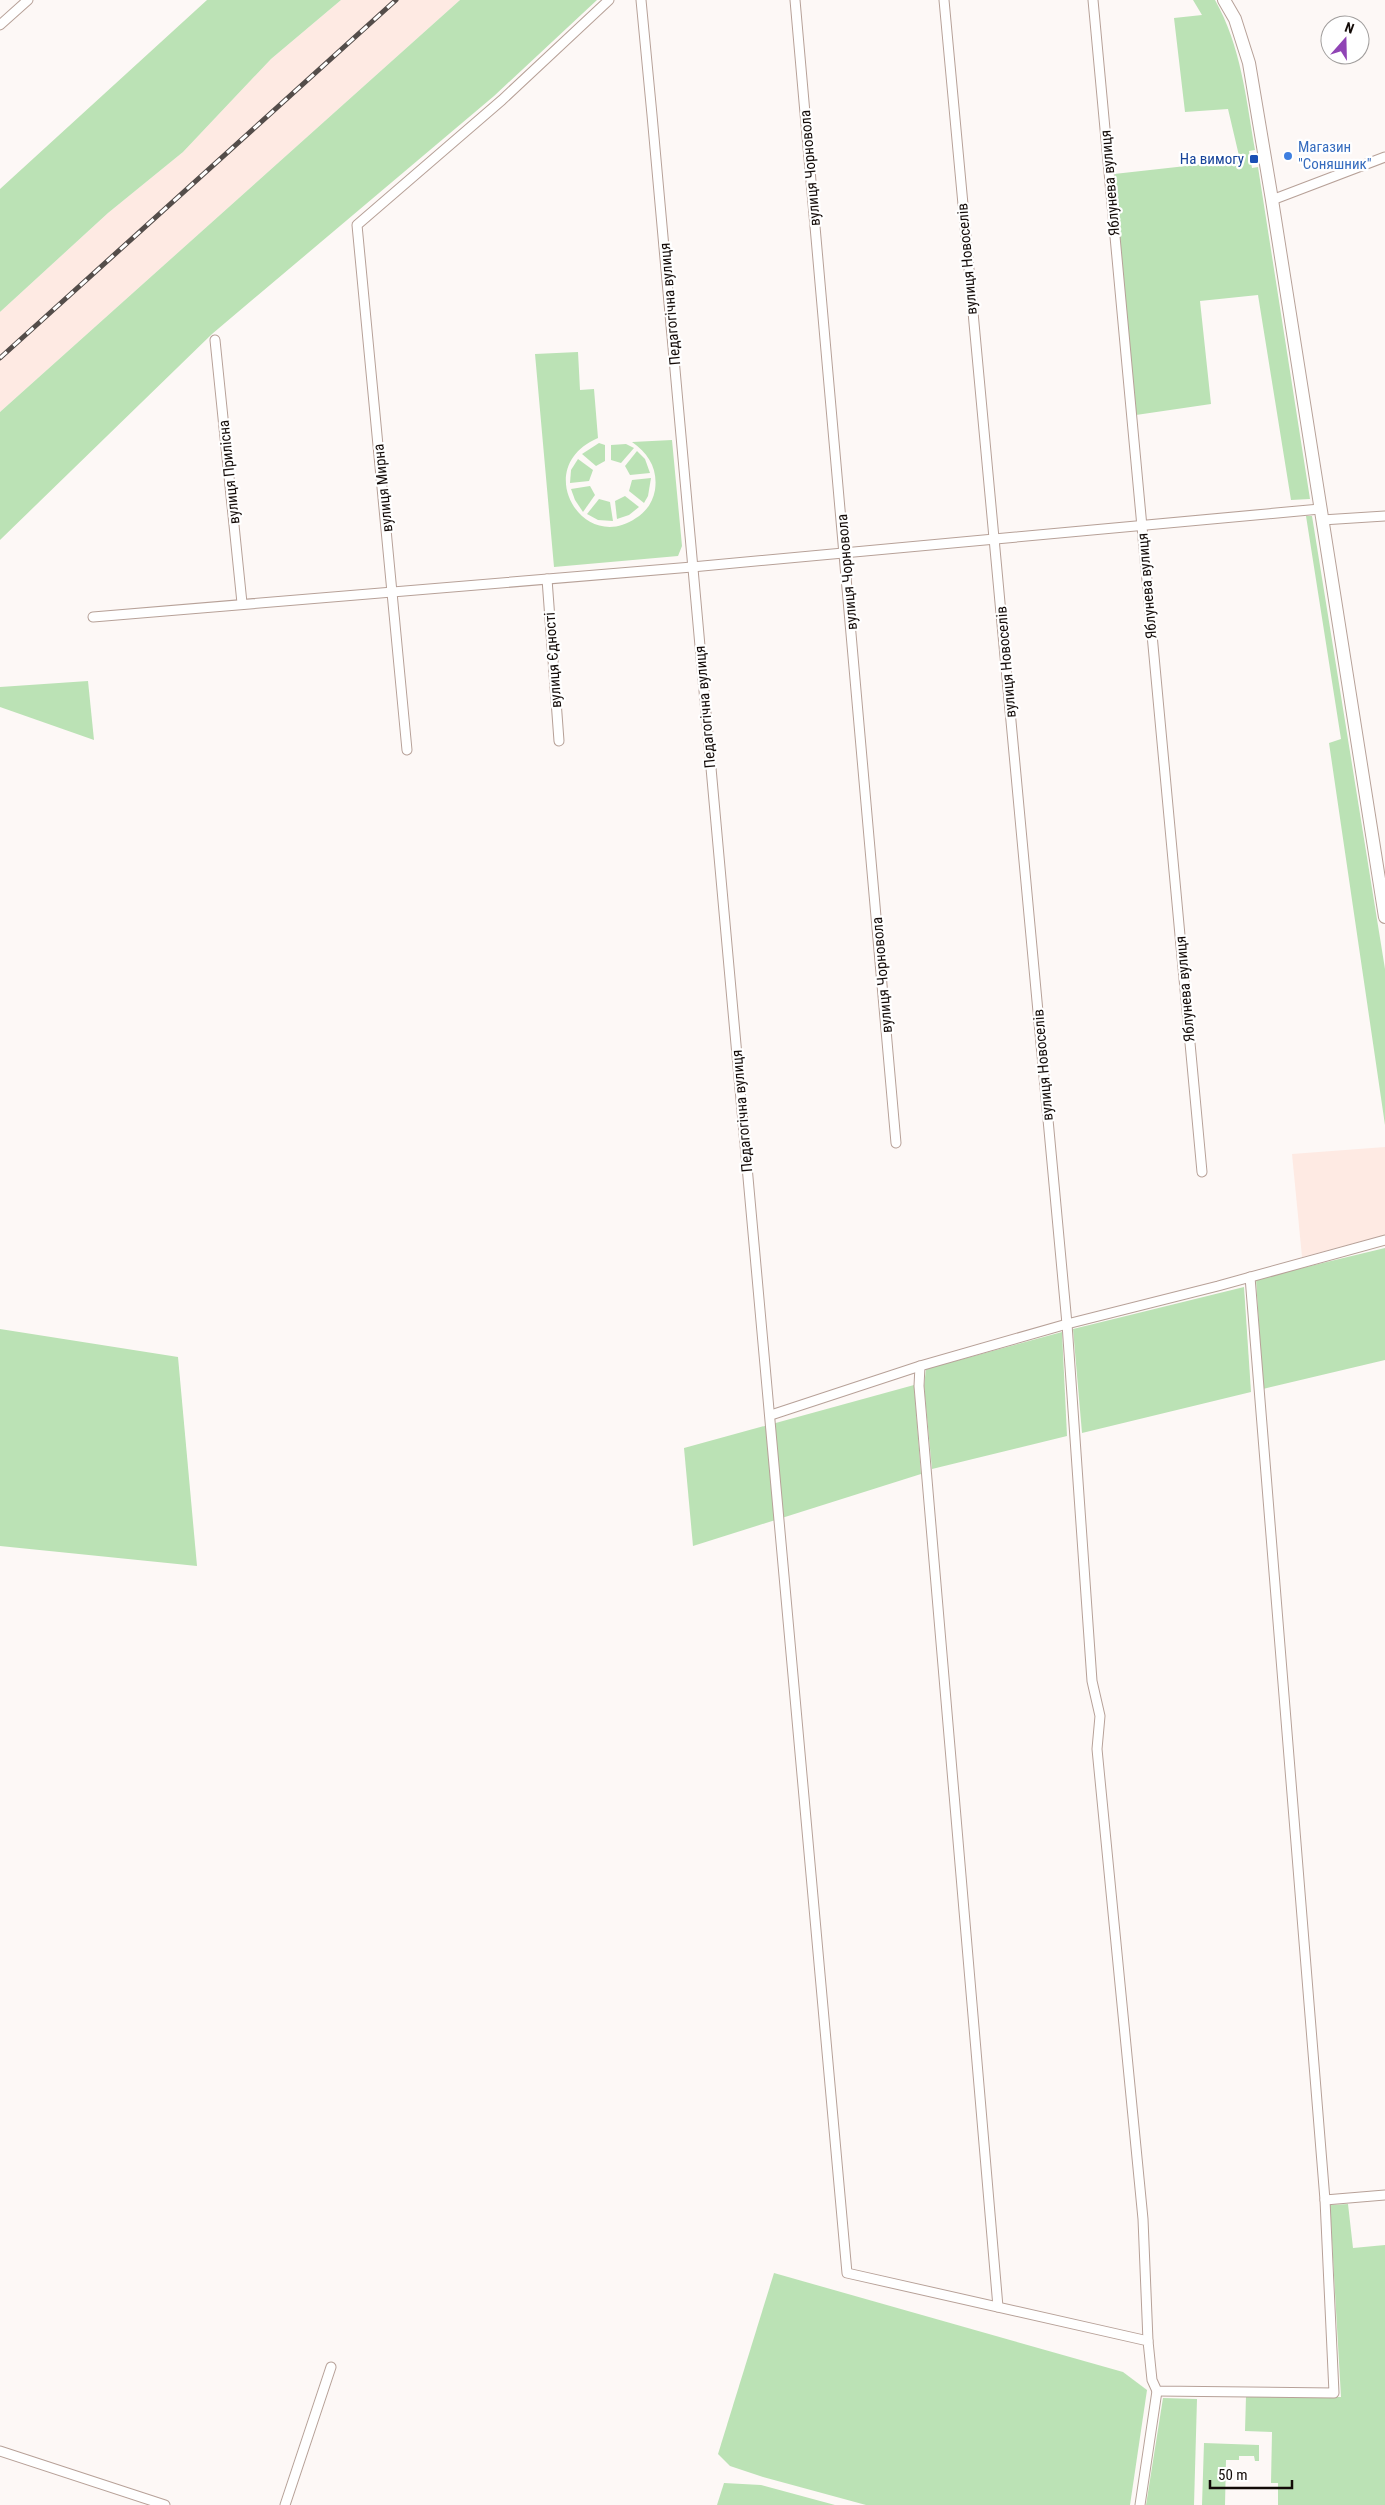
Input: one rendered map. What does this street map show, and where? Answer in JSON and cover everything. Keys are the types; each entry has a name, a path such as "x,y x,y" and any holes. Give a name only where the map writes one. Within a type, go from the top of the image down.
{"street":[{"path":"0,25 28,0"},
{"name":"вулиця Мирна","path":"407,750 356,225 502,100 609,0"},
{"name":"Педагогічна вулиця","path":"641,0 771,1415 787,1638 847,2273 998,2307"},
{"name":"вулиця Чорновола","path":"795,0 896,1143"},
{"name":"вулиця Новоселів","path":"944,0 1067,1324 1092,1681 1100,1716 1097,1749 1143,2219 1148,2341 1152,2380 1157,2391"},
{"name":"Яблунева вулиця","path":"1093,0 1202,1172"},
{"path":"1224,0 1235,19 1249,63 1385,917"},
{"path":"1272,200 1385,157"},
{"name":"вулиця Прилісна","path":"215,340 242,603"},
{"path":"93,617 242,603 692,567 1141,524 1321,515 1385,516"},
{"name":"вулиця Єдності","path":"547,579 559,741"},
{"path":"771,1415 920,1366 1067,1324 1385,1240"},
{"path":"1140,2505 1157,2391 1334,2393 1325,2200 1250,1276"},
{"path":"920,1366 919,1386 998,2307 1148,2341"},
{"path":"1325,2200 1385,2196"},
{"path":"285,2505 331,2367"},
{"path":"0,2452 165,2505"}],"shaded area":[{"path":"341,0 460,0 0,412 0,312 108,213 183,152 271,59"},
{"path":"1385,1147 1385,1235 1302,1257 1292,1154"}],"green space":[{"path":"207,0 341,0 271,59 183,152 108,213 0,312 0,189"},
{"path":"460,0 597,0 494,96 212,334 0,540 0,412"},
{"path":"1193,0 1215,0 1224,18 1237,54 1255,150 1249,151 1252,168 1258,167 1310,499 1291,500 1258,295 1200,301 1211,404 1136,415 1114,174 1240,160 1228,109 1185,112 1174,18 1202,15"},
{"path":"578,352 580,390 594,389 598,438 578,451 568,468 566,486 572,503 583,517 598,525 616,526 640,516 651,503 656,482 654,469 648,457 632,442 672,440 682,546 678,556 554,567 535,354"},
{"path":"599,443 605,445 605,461 596,466 582,454"},
{"path":"626,444 634,448 621,463 611,460 611,445"},
{"path":"637,451 645,459 650,473 630,475 625,466"},
{"path":"578,459 593,470 589,481 570,483 571,470"},
{"path":"651,478 648,496 644,503 629,491 632,480"},
{"path":"590,486 595,495 583,512 575,500 571,489"},
{"path":"625,496 639,507 629,515 617,519 615,501"},
{"path":"599,499 610,502 613,521 598,520 587,514"},
{"path":"1306,516 1312,516 1385,969 1385,1125 1329,743 1341,739"},
{"path":"88,681 94,740 0,707 0,687"},
{"path":"1385,1248 1385,1360 1263,1389 1256,1279"},
{"path":"1244,1287 1251,1392 1082,1433 1073,1329"},
{"path":"0,1329 178,1357 197,1566 0,1546"},
{"path":"1062,1332 1067,1436 932,1469 924,1386 926,1369"},
{"path":"914,1385 921,1474 693,1546 684,1448"},
{"path":"1348,2204 1353,2248 1385,2245 1385,2505 1278,2505 1278,2483 1271,2483 1272,2432 1245,2431 1246,2396 1341,2397 1330,2205"},
{"path":"774,2273 1123,2372 1147,2390 1130,2505 866,2505 730,2466 718,2454"},
{"path":"1163,2398 1197,2399 1194,2505 1146,2505"},
{"path":"1204,2443 1259,2445 1259,2461 1255,2461 1254,2456 1239,2456 1239,2460 1226,2460 1225,2505 1202,2505"},
{"path":"724,2483 761,2485 835,2505 717,2505"}],"railway":[{"path":"0,358 396,0"}],"place":[{"name":"Магазин \"Соняшник\"","path":"1288,156"},
{"name":"На вимогу","path":"1254,159"}]}
